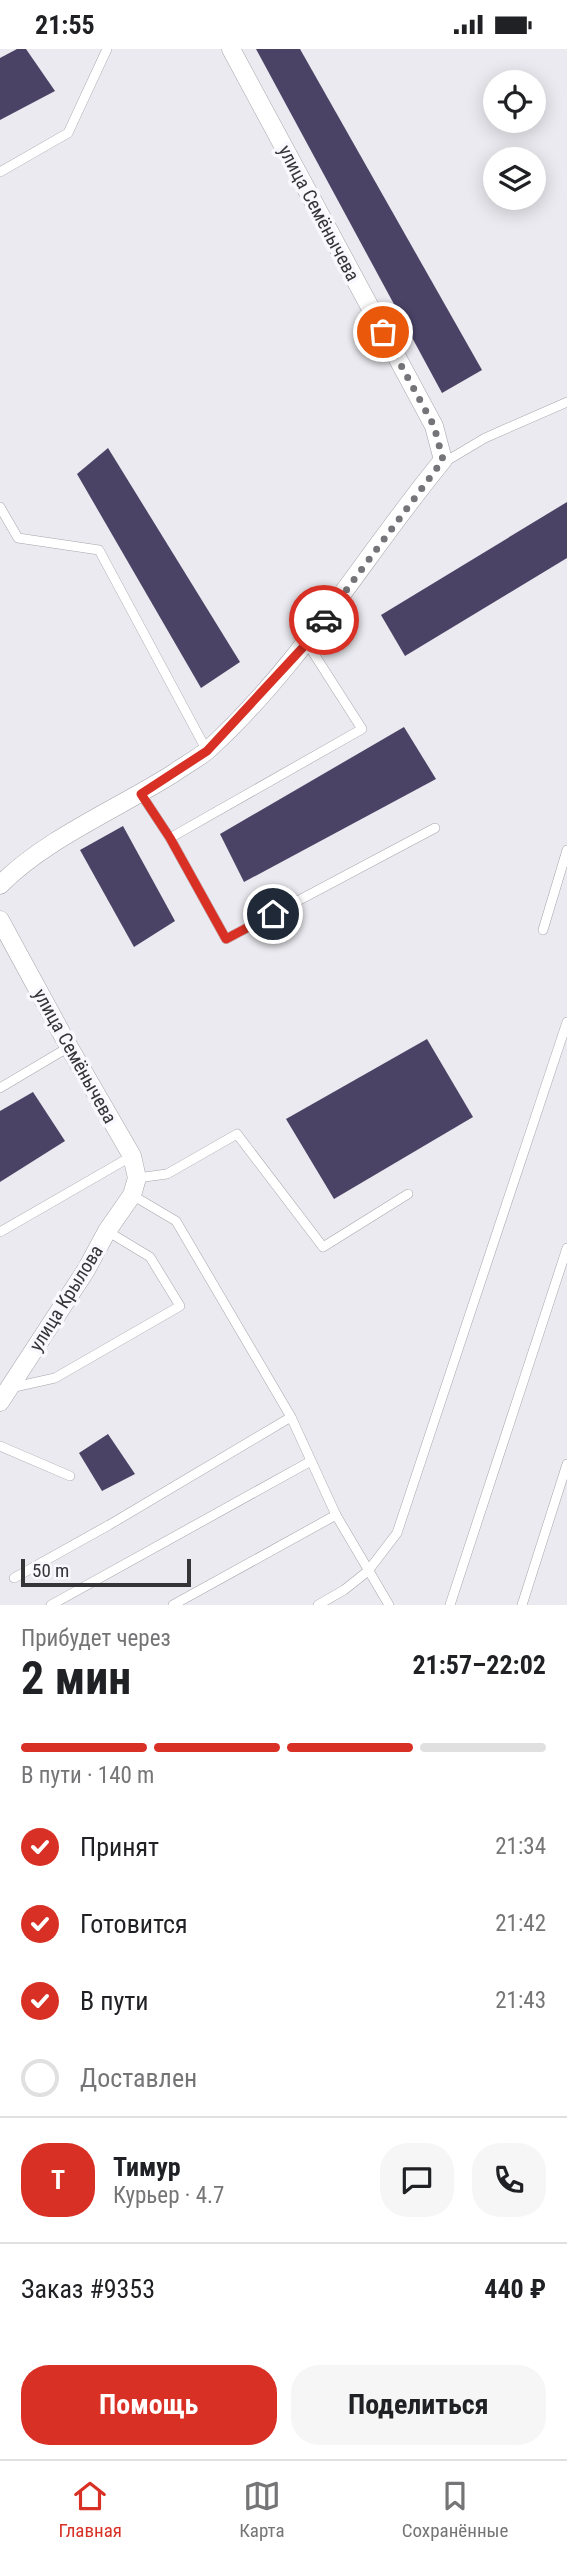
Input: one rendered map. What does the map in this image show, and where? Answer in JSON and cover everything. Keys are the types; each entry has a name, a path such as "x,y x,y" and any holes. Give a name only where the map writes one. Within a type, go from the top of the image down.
{"street":[{"name":"улица Семёнычева","path":"231,49 434,426 443,460 438,465"},
{"path":"0,885 12,873 58,841 141,794 207,751 307,643 438,465"},
{"name":"улица Семёнычева","path":"0,919 132,1156 135,1187"},
{"name":"улица Крылова","path":"4,1395 86,1270 135,1187"}],"lane":[{"path":"0,171 68,132 107,49"},
{"path":"438,465 485,438 567,402"},
{"path":"0,507 18,538 99,550 207,751"},
{"path":"170,838 362,729 307,643"},
{"path":"141,794 170,838 226,939 435,828"},
{"path":"542,930 567,849"},
{"path":"318,1605 344,1590 368,1571 397,1533 567,1022"},
{"path":"0,1088 69,1047"},
{"path":"389,1605 335,1515 291,1416 176,1221 135,1187 167,1174 237,1134 323,1247 408,1194"},
{"path":"0,1232 132,1156"},
{"path":"4,1395 55,1378 180,1305 150,1257 107,1231"},
{"path":"450,1605 567,1248"},
{"path":"14,1579 291,1416"},
{"path":"0,1446 71,1476"},
{"path":"51,1605 311,1461"},
{"path":"522,1605 567,1464"},
{"path":"173,1605 335,1515"}],"building":[{"path":"17,49 26,49 55,91 0,120 0,58"},
{"path":"256,49 300,49 482,370 442,393"},
{"path":"108,448 240,662 201,688 77,474"},
{"path":"567,502 567,558 405,656 381,615"},
{"path":"404,727 436,779 244,882 220,834"},
{"path":"123,826 175,921 134,947 80,850"},
{"path":"427,1039 473,1117 334,1199 286,1119"},
{"path":"33,1092 65,1141 0,1182 0,1111"},
{"path":"108,1434 135,1474 102,1491 79,1453"}],"way so far":[{"path":"324,620 443,460 434,426 383,332"}],"route":[{"path":"273,914 226,939 170,838 141,794 207,751 307,643 324,620"}]}
